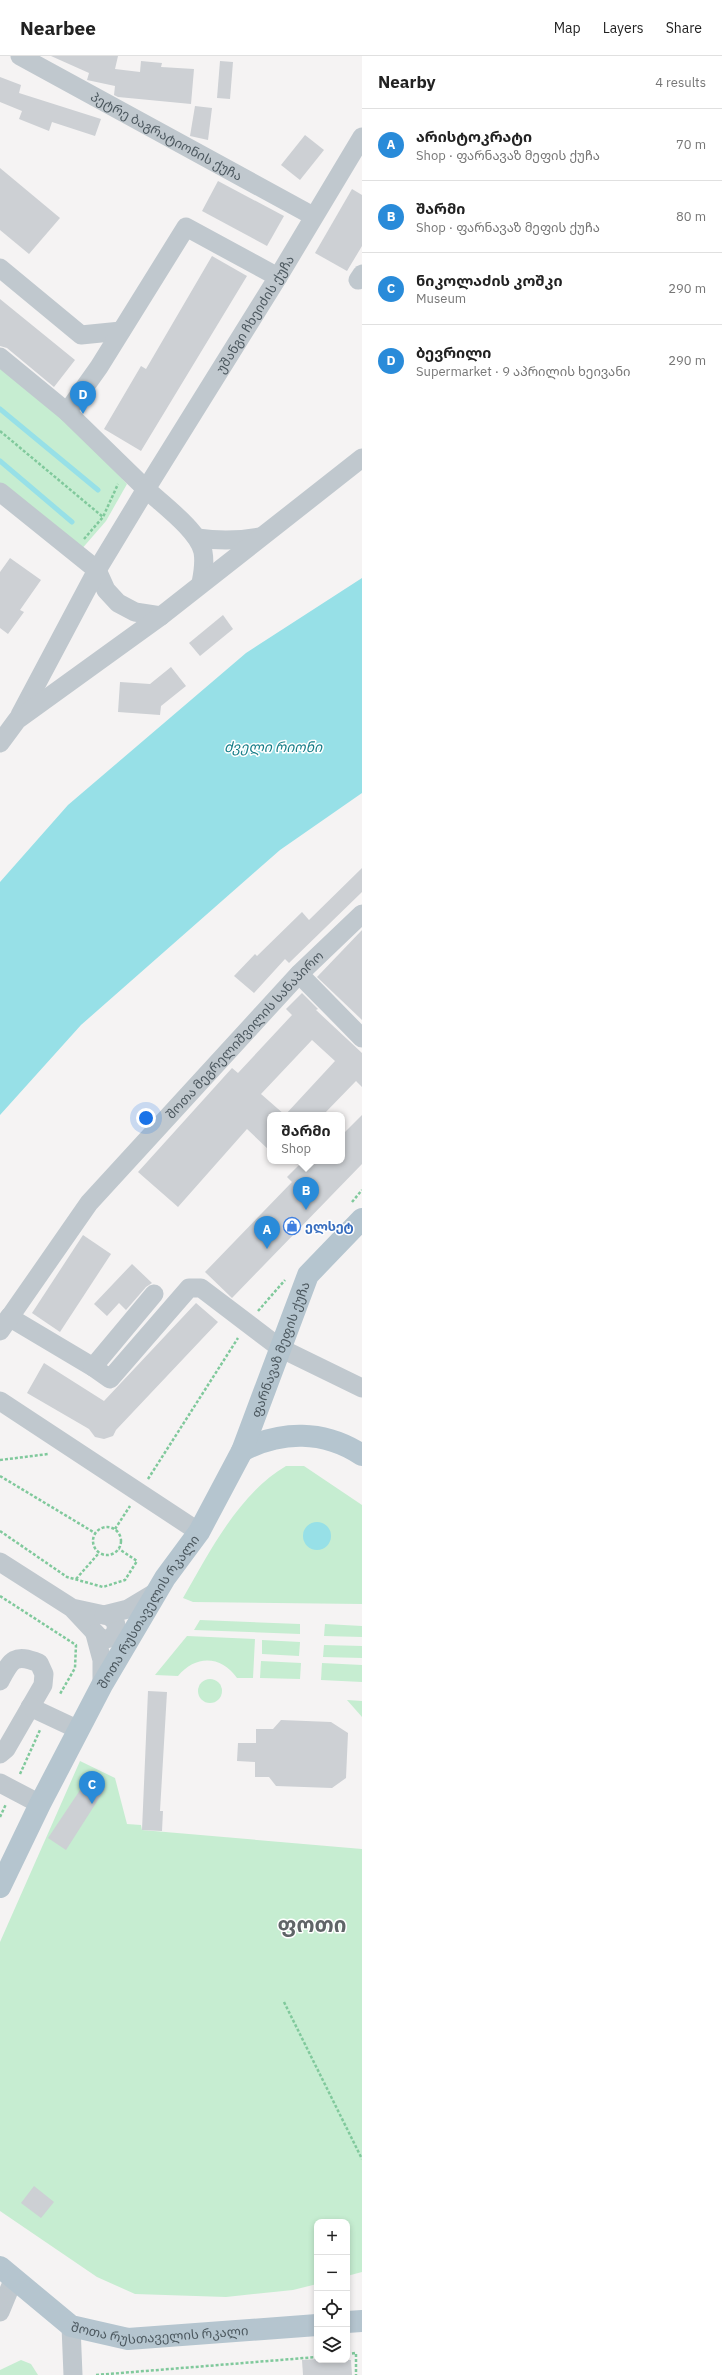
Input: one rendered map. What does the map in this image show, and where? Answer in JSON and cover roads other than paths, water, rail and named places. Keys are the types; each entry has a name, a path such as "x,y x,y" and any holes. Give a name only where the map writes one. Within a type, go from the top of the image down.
{"main road":[{"name":"ფარნავაზ მეფის ქუჩა","path":"242,1451 308,1276 354,1214"},
{"path":"242,1451 273,1438 304,1435 327,1439 362,1455"},
{"name":"შოთა რუსთაველის რკალი","path":"0,1887 40,1804 102,1685 165,1578 198,1532 242,1451"},
{"name":"შოთა რუსთაველის რკალი","path":"7,2273 71,2326 128,2339 314,2325"},
{"path":"350,2322 362,2321"}],"street":[{"name":"პეტრე ბაგრატიონის ქუჩა","path":"20,56 313,216"},
{"name":"უშანგი ჩხეიძის ქუჩა","path":"146,489 278,277 313,216 362,137"},
{"path":"67,412 122,331 186,227 278,277"},
{"path":"0,268 81,335 122,331"},
{"path":"0,357 67,412 197,538 203,552 204,567 201,583"},
{"path":"17,720 161,616 201,583 362,458"},
{"path":"0,743 17,720 97,570 146,489"},
{"path":"0,492 97,570 106,590 118,603 135,612 161,616"},
{"path":"197,538 219,541 241,540 262,536"},
{"name":"შოთა მეგრელიშვილის სანაპირო","path":"4,1324 88,1203 299,974 362,914"},
{"path":"299,974 362,1038"},
{"path":"4,1324 93,1367 110,1379 189,1288 201,1288 280,1348 362,1388"},
{"path":"93,1367 154,1294"},
{"path":"0,1401 198,1532"},
{"path":"0,1562 72,1608 101,1639 106,1640 114,1635 116,1624 114,1620 104,1615 72,1608"},
{"path":"104,1615 128,1609 158,1591"},
{"path":"95,1634 102,1660 102,1685"},
{"path":"0,1681 10,1663 17,1658 28,1658 39,1663 44,1674 43,1685 6,1748 0,1754"},
{"path":"30,1707 79,1730"},
{"path":"0,1783 40,1804"},
{"path":"0,2312 7,2273"},
{"path":"71,2326 73,2375"}],"water":[{"name":"ძველი რიონი","path":"362,578 362,793 280,850 81,1025 0,1115 0,882 68,805 246,653"},
{"path":"317,1522 327,1526 331,1536 327,1546 317,1550 307,1546 303,1536 307,1526"}],"waterway":[{"path":"0,409 98,490"},
{"path":"0,461 72,522"}],"place":[{"name":"ბევრილი","path":"83,414"},
{"name":"შარმი","path":"306,1210"},
{"name":"ელსეტ","path":"292,1226"},
{"name":"არისტოკრატი","path":"267,1249"},
{"name":"ნიკოლაძის კოშკი","path":"92,1804"}],"district":[{"name":"ფოთი","path":"312,1924"}]}
